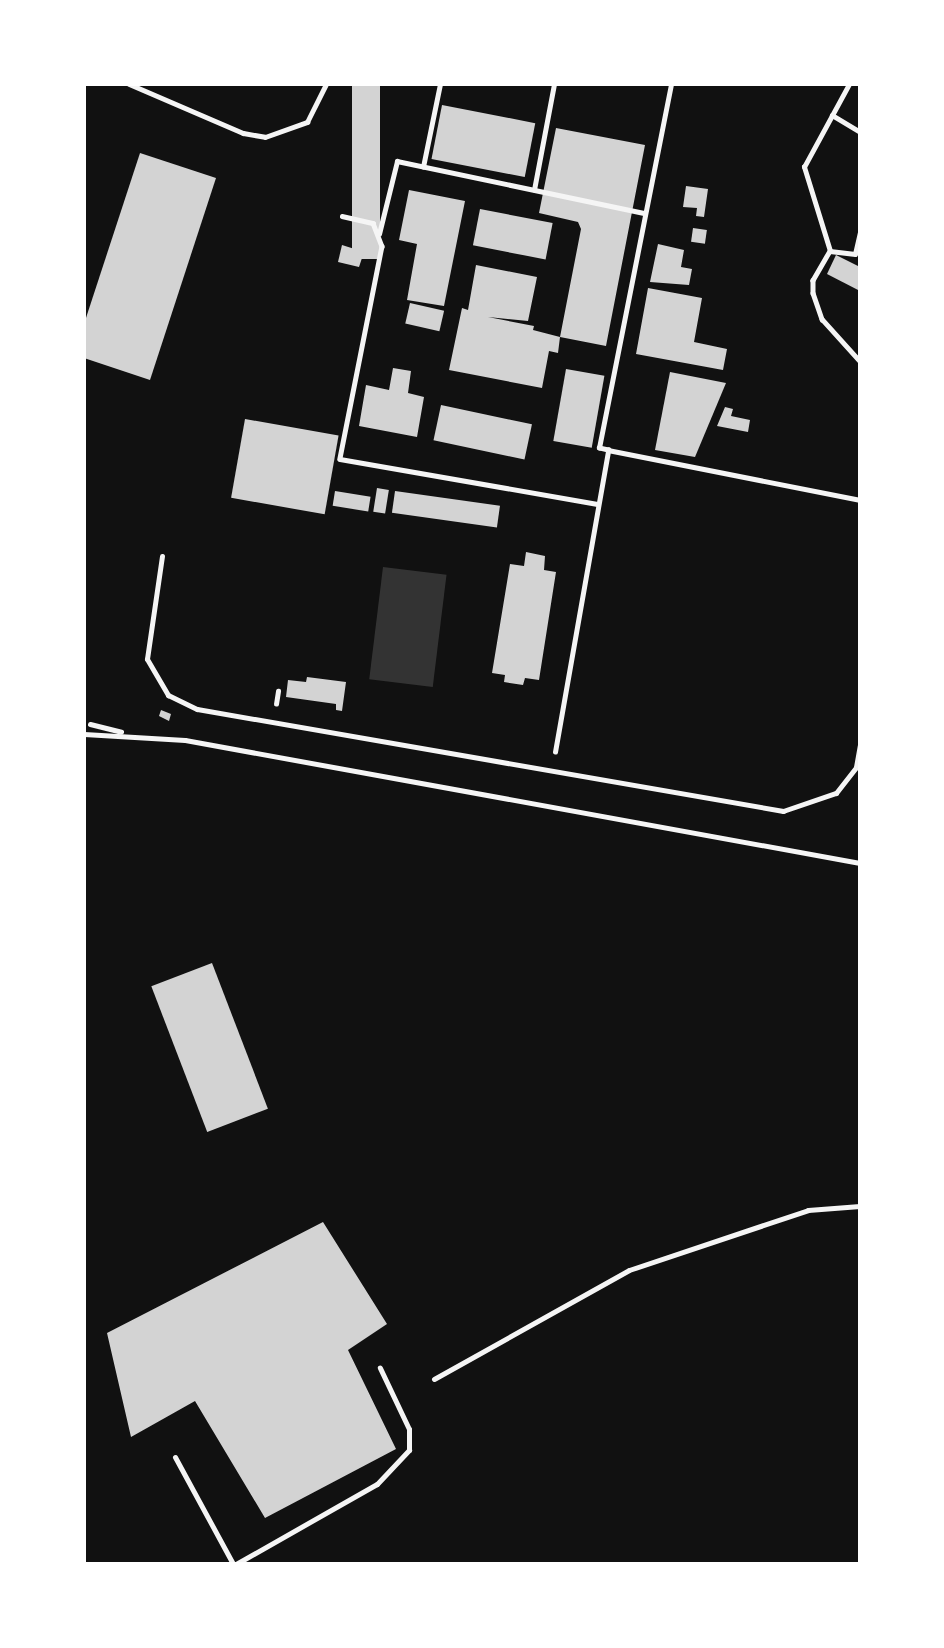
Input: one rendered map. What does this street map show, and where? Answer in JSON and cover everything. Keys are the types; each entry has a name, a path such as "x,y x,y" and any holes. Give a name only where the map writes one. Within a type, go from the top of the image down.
{"lane":[{"path":"129,84 243,133 265,137 307,122 326,84"},
{"path":"162,556 147,659 158,683 181,704 783,811 836,793 856,767 860,745"},
{"path":"90,724 127,734"},
{"path":"84,734 127,734 186,740 860,863"},
{"path":"434,1379 629,1270 808,1210 860,1206"},
{"path":"176,1457 234,1564 377,1484 409,1450 409,1429 380,1368"}],"path":[{"path":"423,167 440,84"},
{"path":"534,190 554,84"},
{"path":"671,84 599,448 860,500"},
{"path":"849,84 804,167 830,251 813,280 813,293 822,319 860,361"},
{"path":"832,115 860,132"},
{"path":"597,504 340,459 380,261 379,234 397,161 644,213"},
{"path":"342,216 373,223 379,234"},
{"path":"830,251 855,254 860,232"},
{"path":"552,770 608,450"},
{"path":"275,709 278,691"}],"shaded area":[{"path":"383,567 447,575 433,687 369,679"}],"building":[{"path":"352,84 380,84 380,259 352,259"},
{"path":"442,105 535,123 525,177 432,159"},
{"path":"556,128 645,145 606,346 560,337 581,229 578,222 539,213"},
{"path":"140,153 216,178 150,380 84,358 84,324"},
{"path":"686,186 708,189 704,217 696,216 697,208 683,207"},
{"path":"409,190 465,201 444,306 407,300 417,244 399,240"},
{"path":"480,209 553,223 546,259 473,245"},
{"path":"693,228 707,230 705,244 691,242"},
{"path":"658,244 684,250 681,267 692,269 689,285 650,282"},
{"path":"342,245 364,252 359,267 338,262"},
{"path":"836,255 860,267 860,291 827,274"},
{"path":"476,265 537,277 528,321 488,317 534,326 533,330 560,337 558,353 549,351 542,388 449,370 462,308 468,310"},
{"path":"648,288 702,298 694,342 727,349 723,370 636,354"},
{"path":"410,303 444,311 439,331 405,323"},
{"path":"393,368 411,371 408,393 424,397 417,437 359,426 366,385 389,390"},
{"path":"566,369 604,376 592,448 553,441"},
{"path":"670,372 726,383 695,457 655,450"},
{"path":"441,405 532,424 524,460 434,440"},
{"path":"725,407 733,409 731,416 750,420 748,432 717,426"},
{"path":"245,419 339,435 325,514 231,498"},
{"path":"377,488 389,490 385,514 373,512"},
{"path":"335,491 371,497 368,511 333,506"},
{"path":"395,491 500,506 497,528 392,513"},
{"path":"526,552 545,556 544,570 556,572 539,680 525,678 523,685 504,682 505,675 492,673 510,564 524,566"},
{"path":"307,677 346,682 342,711 336,710 336,704 286,697 288,680 306,682"},
{"path":"161,710 171,714 169,721 159,716"},
{"path":"212,963 268,1109 207,1132 151,986"},
{"path":"323,1222 387,1324 348,1350 396,1449 265,1518 195,1401 131,1437 107,1333"}]}
